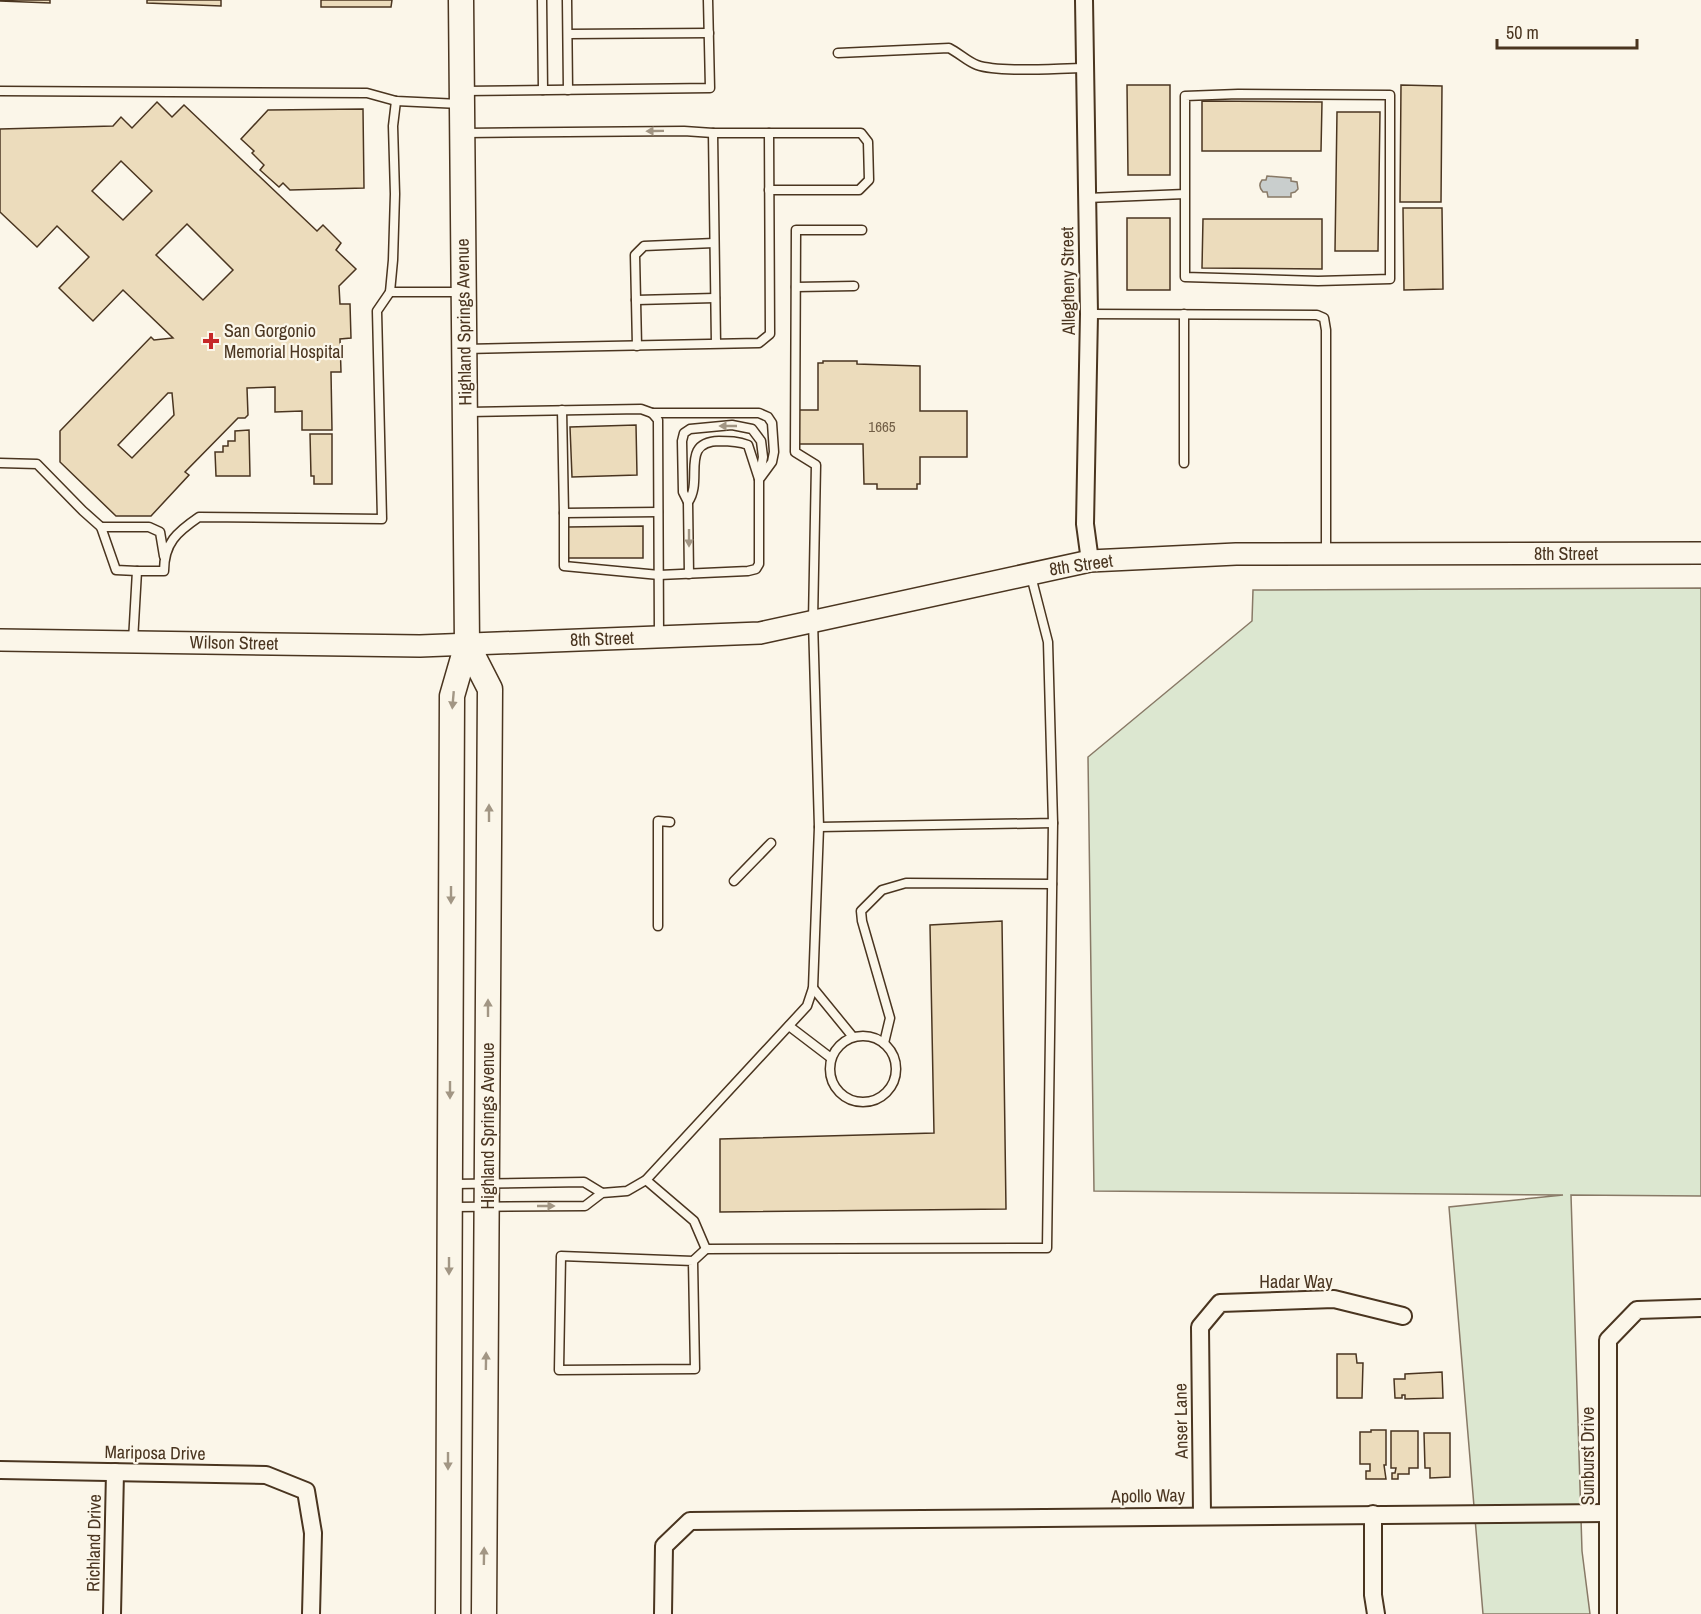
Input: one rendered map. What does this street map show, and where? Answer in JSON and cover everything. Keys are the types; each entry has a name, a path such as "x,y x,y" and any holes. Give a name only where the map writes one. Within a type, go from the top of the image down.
{"main road":[{"name":"Highland Springs Avenue","path":"448,1614 452,696 467,644 461,0"},
{"name":"Highland Springs Avenue","path":"467,644 490,689 484,1614"}],"street":[{"name":"Allegheny Street","path":"1084,0 1089,314 1085,524 1090,561"},
{"name":"8th Street","path":"467,644 760,633 1090,561 1236,554 1701,553"},
{"name":"Wilson Street","path":"0,640 420,646 467,644"},
{"name":"Hadar Way","path":"1200,1328 1220,1303 1334,1299 1402,1316"},
{"name":"Sunburst Drive","path":"1608,1614 1608,1340 1637,1310 1701,1308"},
{"name":"Anser Lane","path":"1200,1328 1202,1515"},
{"name":"Mariposa Drive","path":"0,1470 266,1475 306,1491 313,1533 311,1614"},
{"name":"Richland Drive","path":"112,1614 115,1472"},
{"name":"Apollo Way","path":"663,1614 664,1546 690,1521 1607,1513"},
{"path":"1373,1514 1373,1594 1376,1614"}],"lane":[{"path":"542,0 543,90"},
{"path":"567,0 568,90"},
{"path":"0,91 367,93 396,101 462,98 543,90 710,88 708,0"},
{"path":"568,34 709,33"},
{"path":"838,53 949,48 976,65 997,68 1084,68"},
{"path":"1390,95 1390,279 1318,281 1185,277 1185,194 1185,96 1390,95"},
{"path":"164,556 177,533 199,517 382,519 377,311 390,292 393,238 393,126 396,101"},
{"path":"463,134 684,131 713,134 861,134 868,142 869,180 859,190 769,190"},
{"path":"713,134 716,344"},
{"path":"465,349 759,343 770,334 769,134"},
{"path":"1086,198 1185,194"},
{"path":"450,1196 488,1196 585,1206 602,1193 627,1191 646,1180 807,1006 813,988 819,828 813,621 816,465 795,452 796,230 862,231"},
{"path":"637,346 635,255 644,246 714,243"},
{"path":"796,288 854,286"},
{"path":"390,292 464,292"},
{"path":"636,300 715,298"},
{"path":"1089,314 1317,315 1324,318 1326,330 1326,555"},
{"path":"1184,314 1184,463"},
{"path":"562,410 564,566 659,575 689,574 748,571 756,569 759,564 759,480 763,457 761,441 752,429 732,426 690,429 684,433 682,441 683,492 688,502 689,574"},
{"path":"465,412 641,410 652,413 759,413 768,417 772,423 774,452 772,462 759,480"},
{"path":"652,413 658,420 659,637"},
{"path":"688,502 693,496 695,455 705,442 730,441 748,445 759,480"},
{"path":"0,463 37,464 82,512 101,527 116,570 164,571 160,532 149,527 101,527"},
{"path":"564,513 658,512"},
{"path":"133,642 137,571"},
{"path":"693,1261 695,1369 559,1370 561,1256 693,1261 706,1249 1047,1248 1053,823 1048,642 1031,573"},
{"path":"658,926 658,821 670,822"},
{"path":"819,828 1053,823"},
{"path":"734,881 771,843"},
{"path":"884,1043 890,1018 861,911 882,890 906,883 1052,884"},
{"path":"813,988 853,1037"},
{"path":"789,1026 831,1058"},
{"path":"864,1035 884,1043 892,1051 896,1062 893,1083 877,1099 866,1102 845,1097 831,1080 831,1058 836,1049 844,1041 864,1035"},
{"path":"646,1180 694,1221 706,1249"},
{"path":"450,1196 488,1196 584,1182 602,1193"}],"green space":[{"path":"1701,588 1701,1196 1571,1195 1582,1551 1590,1614 1483,1614 1449,1207 1563,1195 1094,1191 1088,757 1252,621 1253,590"}],"shaded area":[{"path":"1267,176 1291,178 1291,181 1297,182 1298,189 1291,193 1291,197 1268,197 1267,192 1263,192 1260,186 1262,180 1266,180"}],"building":[{"path":"50,0 50,3 0,1"},
{"path":"147,0 221,0 221,6 147,3"},
{"path":"321,0 392,0 391,7 321,7"},
{"path":"1127,85 1170,85 1170,175 1128,175"},
{"path":"1401,85 1442,86 1441,202 1400,202"},
{"path":"1202,101 1322,102 1321,151 1202,151"},
{"path":"157,102 172,117 184,105 317,231 323,225 341,243 336,250 356,269 339,286 340,304 350,304 351,338 340,339 341,372 331,372 332,430 302,430 302,411 275,412 275,387 247,388 248,415 245,418 238,418 185,472 189,475 151,516 116,516 60,462 60,431 151,337 154,340 173,338 123,290 93,321 59,288 89,257 57,226 37,247 0,212 0,129 113,126 121,117 132,128","holes":["121,161 152,191 123,220 92,191","187,224 233,270 203,300 156,255","168,393 172,393 174,415 132,458 118,445"]},
{"path":"363,109 364,188 290,190 283,183 279,187 260,170 264,165 241,139 268,110"},
{"path":"1337,112 1380,112 1378,251 1335,251"},
{"path":"1403,208 1442,208 1443,289 1404,290"},
{"path":"1127,218 1170,218 1170,290 1127,290"},
{"path":"1203,219 1322,219 1322,269 1202,268"},
{"path":"823,361 920,366 920,411 967,411 967,457 920,457 920,484 917,484 917,489 877,489 877,484 864,484 863,444 798,444 798,410 818,410 818,363 823,363"},
{"path":"636,425 637,475 572,477 570,427"},
{"path":"249,430 250,476 216,476 215,452 223,452 223,446 228,446 228,441 235,441 235,431"},
{"path":"310,434 332,434 332,484 314,484 314,476 311,476"},
{"path":"643,526 643,558 568,558 568,527"},
{"path":"1002,921 1006,1209 720,1212 720,1139 934,1133 930,925"},
{"path":"1337,1354 1356,1354 1357,1363 1363,1363 1362,1398 1337,1398"},
{"path":"1442,1372 1443,1398 1405,1399 1405,1395 1402,1395 1402,1398 1395,1398 1394,1379 1405,1379 1405,1374"},
{"path":"1371,1430 1386,1430 1386,1465 1384,1465 1386,1479 1366,1479 1366,1471 1370,1471 1370,1464 1360,1464 1360,1432 1371,1432"},
{"path":"1391,1431 1418,1431 1418,1468 1409,1468 1409,1474 1398,1474 1398,1479 1392,1479 1392,1473 1395,1473 1396,1468 1391,1468"},
{"path":"1424,1433 1450,1433 1450,1477 1430,1478 1430,1468 1425,1468"}],"place":[{"name":"San Gorgonio Memorial Hospital","path":"211,341"}]}
